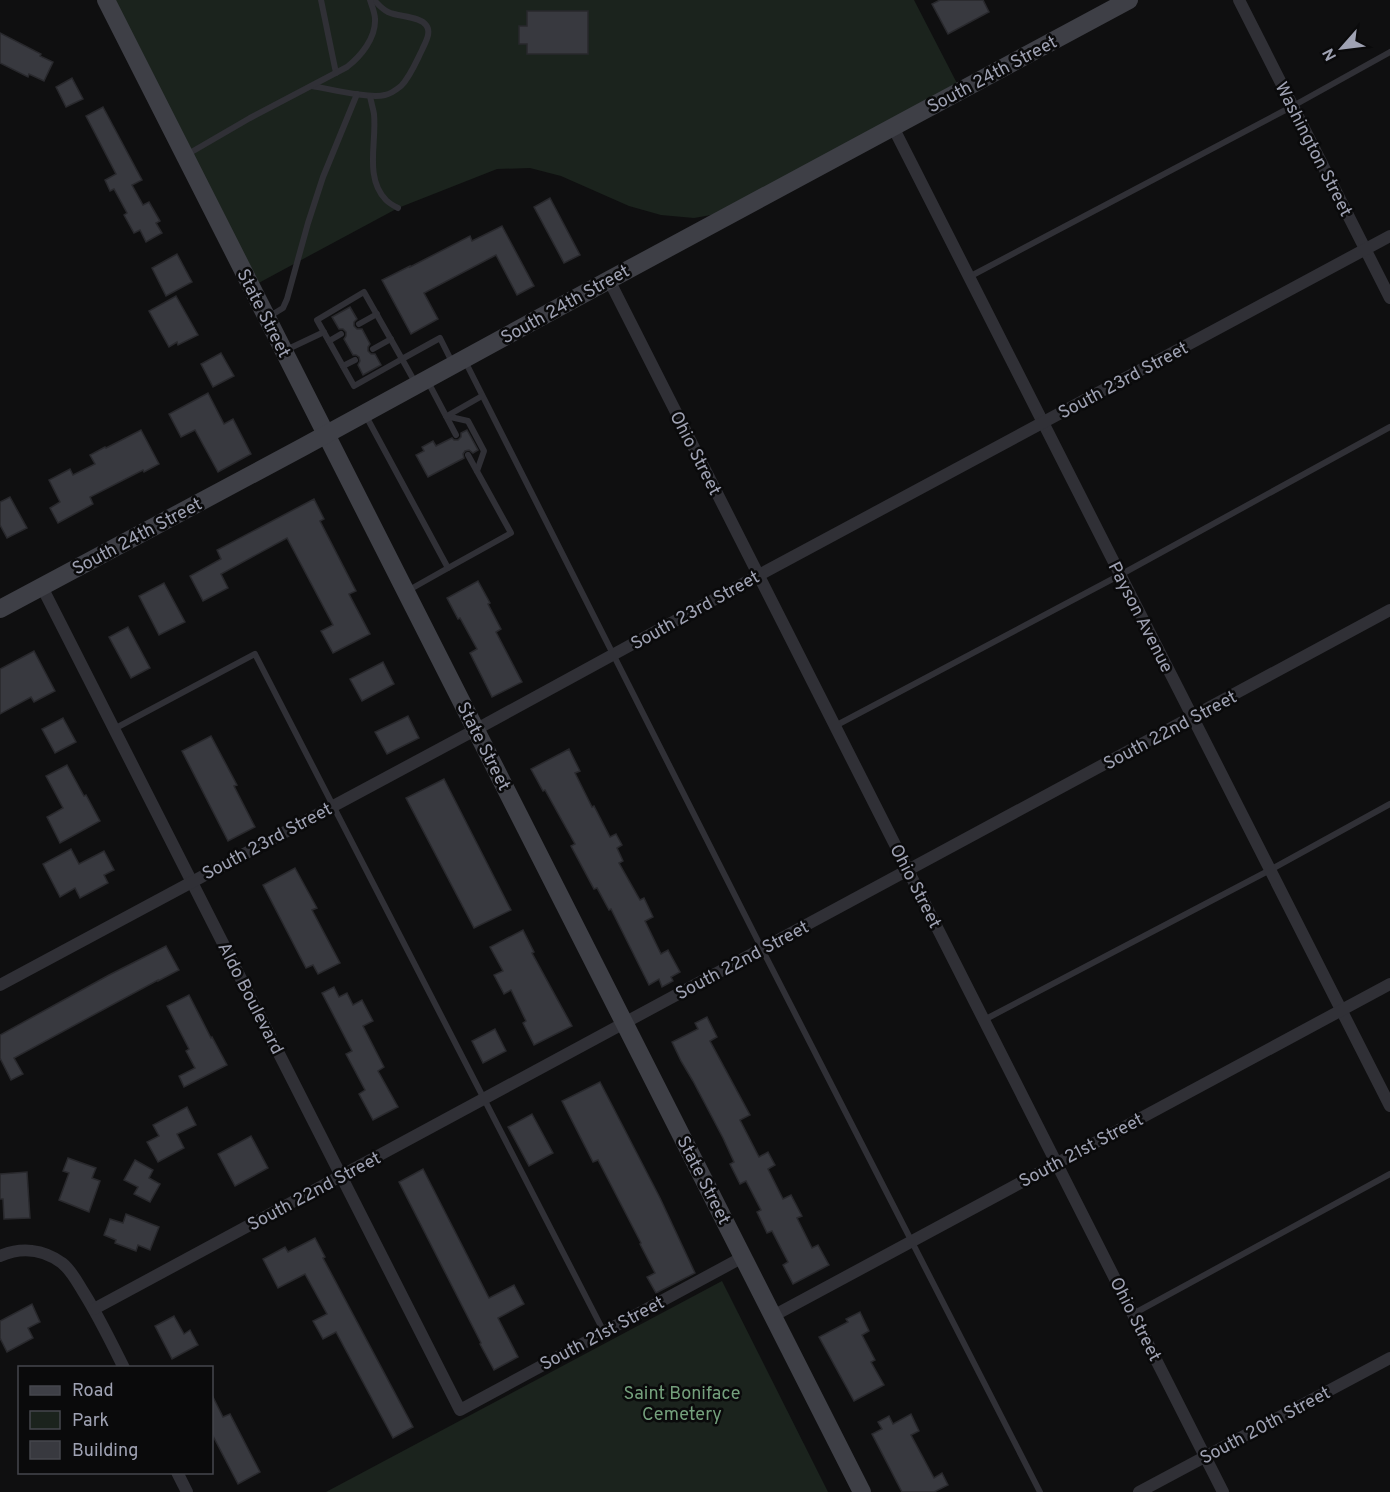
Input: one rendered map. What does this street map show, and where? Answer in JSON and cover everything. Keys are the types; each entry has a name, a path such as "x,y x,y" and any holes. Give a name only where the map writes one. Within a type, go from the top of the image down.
{"street":[{"name":"State Street","path":"106,0 862,1492"},
{"name":"South 24th Street","path":"0,609 1129,0"},
{"name":"Washington Street","path":"1239,0 1390,298"},
{"name":"Payson Avenue","path":"893,127 1390,1106"},
{"name":"South 23rd Street","path":"0,985 1390,236"},
{"name":"Ohio Street","path":"609,280 1223,1492"},
{"name":"Aldo Boulevard","path":"42,587 460,1410"},
{"name":"South 22nd Street","path":"94,1309 1390,610"},
{"name":"South 21st Street","path":"773,1316 1390,984"},
{"path":"0,1256 13,1251 27,1250 52,1256 63,1263 94,1309 123,1366"},
{"name":"South 21st Street","path":"460,1410 743,1257"},
{"name":"South 20th Street","path":"1139,1492 1390,1358"},
{"path":"178,1474 187,1492"}],"lane":[{"path":"321,0 336,73"},
{"path":"185,156 355,61 367,46 374,29 372,0"},
{"path":"312,86 370,96 385,95 403,84 421,53 429,31 425,23 388,12 372,0"},
{"path":"969,277 1293,106 1390,52"},
{"path":"267,318 283,308 287,299 323,177 357,94"},
{"path":"370,96 374,115 372,154 374,172 378,186 386,200 398,208"},
{"path":"456,435 446,416 402,359 364,292 317,320 354,386 402,359 440,338 482,396 1040,1492"},
{"path":"359,324 377,314"},
{"path":"284,351 324,332"},
{"path":"329,342 341,334"},
{"path":"373,349 391,339"},
{"path":"343,366 355,360"},
{"path":"446,416 482,396"},
{"path":"365,414 448,568"},
{"path":"446,416 468,421 484,451 477,471"},
{"path":"835,726 1120,575 1390,427"},
{"path":"405,592 511,533 468,455"},
{"path":"114,729 255,654 604,1332"},
{"path":"984,1020 1270,870 1390,804"},
{"path":"1133,1314 1390,1174"}],"green space":[{"path":"106,0 914,0 961,91 739,210 694,218 661,215 629,206 561,176 530,168 497,169 398,208 251,287"},
{"name":"Saint Boniface Cemetery","path":"722,1281 828,1492 326,1492"}],"building":[{"path":"940,0 983,0 989,12 948,34 932,4"},
{"path":"527,11 588,11 588,54 527,54 527,44 519,44 519,26 527,26"},
{"path":"0,33 53,62 44,81 29,74 28,77 0,63"},
{"path":"72,78 83,99 66,107 56,87"},
{"path":"103,107 142,180 132,185 143,205 149,202 160,221 156,223 162,233 146,242 140,230 134,233 124,215 127,213 114,189 110,191 105,180 116,174 86,116"},
{"path":"550,198 580,255 564,263 534,207"},
{"path":"502,226 534,286 517,295 496,255 424,293 438,319 411,334 382,280 470,236 472,241"},
{"path":"177,254 192,282 166,296 152,268"},
{"path":"176,296 198,335 169,347 149,311"},
{"path":"350,307 357,319 354,326 362,329 370,344 368,351 375,354 381,365 363,375 358,365 359,357 353,355 344,339 346,332 339,329 332,317"},
{"path":"221,353 234,376 213,387 201,364"},
{"path":"208,393 224,424 233,419 251,454 218,472 195,430 181,437 169,414"},
{"path":"141,430 159,464 90,497 93,504 58,523 50,508 60,502 49,480 70,469 73,475 95,464 90,455"},
{"path":"467,430 478,450 473,453 469,450 465,451 464,458 428,477 416,455 424,451 422,447 433,441 436,446 452,438 458,440 461,433"},
{"path":"10,497 27,528 7,538 0,525 0,502"},
{"path":"314,499 324,519 320,521 356,591 349,594 370,634 333,653 321,631 333,625 287,538 221,574 228,588 203,601 190,576 221,559 217,550"},
{"path":"478,581 501,629 496,632 522,682 492,697 470,653 477,649 447,598"},
{"path":"164,583 185,622 159,635 139,596"},
{"path":"128,627 150,668 131,678 109,637"},
{"path":"34,651 55,691 34,702 31,697 0,714 0,669"},
{"path":"383,662 394,684 362,701 350,679"},
{"path":"408,716 419,738 387,754 375,732"},
{"path":"63,718 76,742 55,753 42,729"},
{"path":"211,736 237,785 234,786 255,827 228,841 182,751"},
{"path":"569,749 580,771 575,773 592,807 594,806 610,837 616,834 622,845 617,848 623,861 619,863 640,900 644,898 653,917 645,921 661,954 668,950 680,972 671,977 673,981 662,987 659,979 649,985 611,909 609,910 597,888 594,889 571,846 575,844 531,769"},
{"path":"67,765 100,821 60,843 47,817 63,808 46,776"},
{"path":"444,779 511,910 474,928 406,798"},
{"path":"71,849 79,864 104,851 114,870 104,875 108,883 80,898 75,888 60,897 43,864"},
{"path":"295,868 317,908 312,910 340,963 318,974 313,965 306,968 263,885"},
{"path":"523,930 534,952 532,953 572,1026 534,1045 523,1023 526,1021 511,990 504,994 494,975 503,971 490,947"},
{"path":"166,946 179,970 14,1058 23,1074 11,1080 0,1058 0,1035"},
{"path":"334,987 339,997 347,993 353,1005 362,1000 373,1021 363,1026 384,1067 378,1071 398,1107 373,1120 359,1094 365,1090 346,1054 352,1051 322,993"},
{"path":"189,995 227,1065 184,1087 179,1076 195,1068 186,1051 189,1049 167,1006"},
{"path":"707,1017 717,1037 710,1041 750,1115 740,1120 759,1157 768,1152 775,1165 768,1169 783,1199 791,1195 802,1216 797,1218 812,1248 818,1245 829,1265 793,1284 783,1265 788,1262 772,1231 767,1233 757,1212 761,1210 746,1181 740,1184 730,1164 734,1162 723,1138 672,1042 698,1029 695,1023"},
{"path":"495,1029 506,1051 483,1063 472,1041"},
{"path":"600,1082 660,1198 695,1273 656,1293 647,1277 655,1273 641,1243 598,1160 593,1162 562,1101"},
{"path":"187,1107 196,1125 177,1134 184,1148 158,1162 147,1142 159,1136 153,1125"},
{"path":"532,1114 553,1153 529,1166 508,1127"},
{"path":"251,1136 268,1168 235,1186 218,1154"},
{"path":"68,1158 96,1168 92,1178 100,1181 89,1212 59,1200 69,1173 63,1171"},
{"path":"135,1160 153,1170 149,1178 160,1184 150,1202 134,1194 138,1187 124,1180"},
{"path":"423,1169 489,1298 514,1285 524,1304 498,1318 518,1357 494,1370 399,1182"},
{"path":"27,1172 30,1218 4,1219 3,1199 0,1199 0,1174"},
{"path":"126,1214 159,1227 150,1250 138,1245 136,1251 115,1243 116,1240 104,1235 110,1219 123,1223"},
{"path":"315,1238 325,1257 323,1258 413,1427 393,1438 336,1332 323,1339 313,1321 327,1314 305,1274 278,1288 263,1259 285,1247 288,1252"},
{"path":"32,1304 40,1322 28,1328 33,1338 7,1352 0,1338 0,1321"},
{"path":"860,1312 869,1331 862,1335 875,1360 871,1362 884,1385 854,1401 819,1337 848,1322 846,1319"},
{"path":"174,1316 184,1334 190,1330 198,1345 172,1359 155,1326"},
{"path":"213,1397 223,1417 230,1414 260,1472 238,1484 213,1436"},
{"path":"911,1414 919,1431 911,1435 934,1478 942,1473 948,1485 934,1492 902,1492 872,1434 882,1429 878,1422 889,1416 893,1424"}]}
